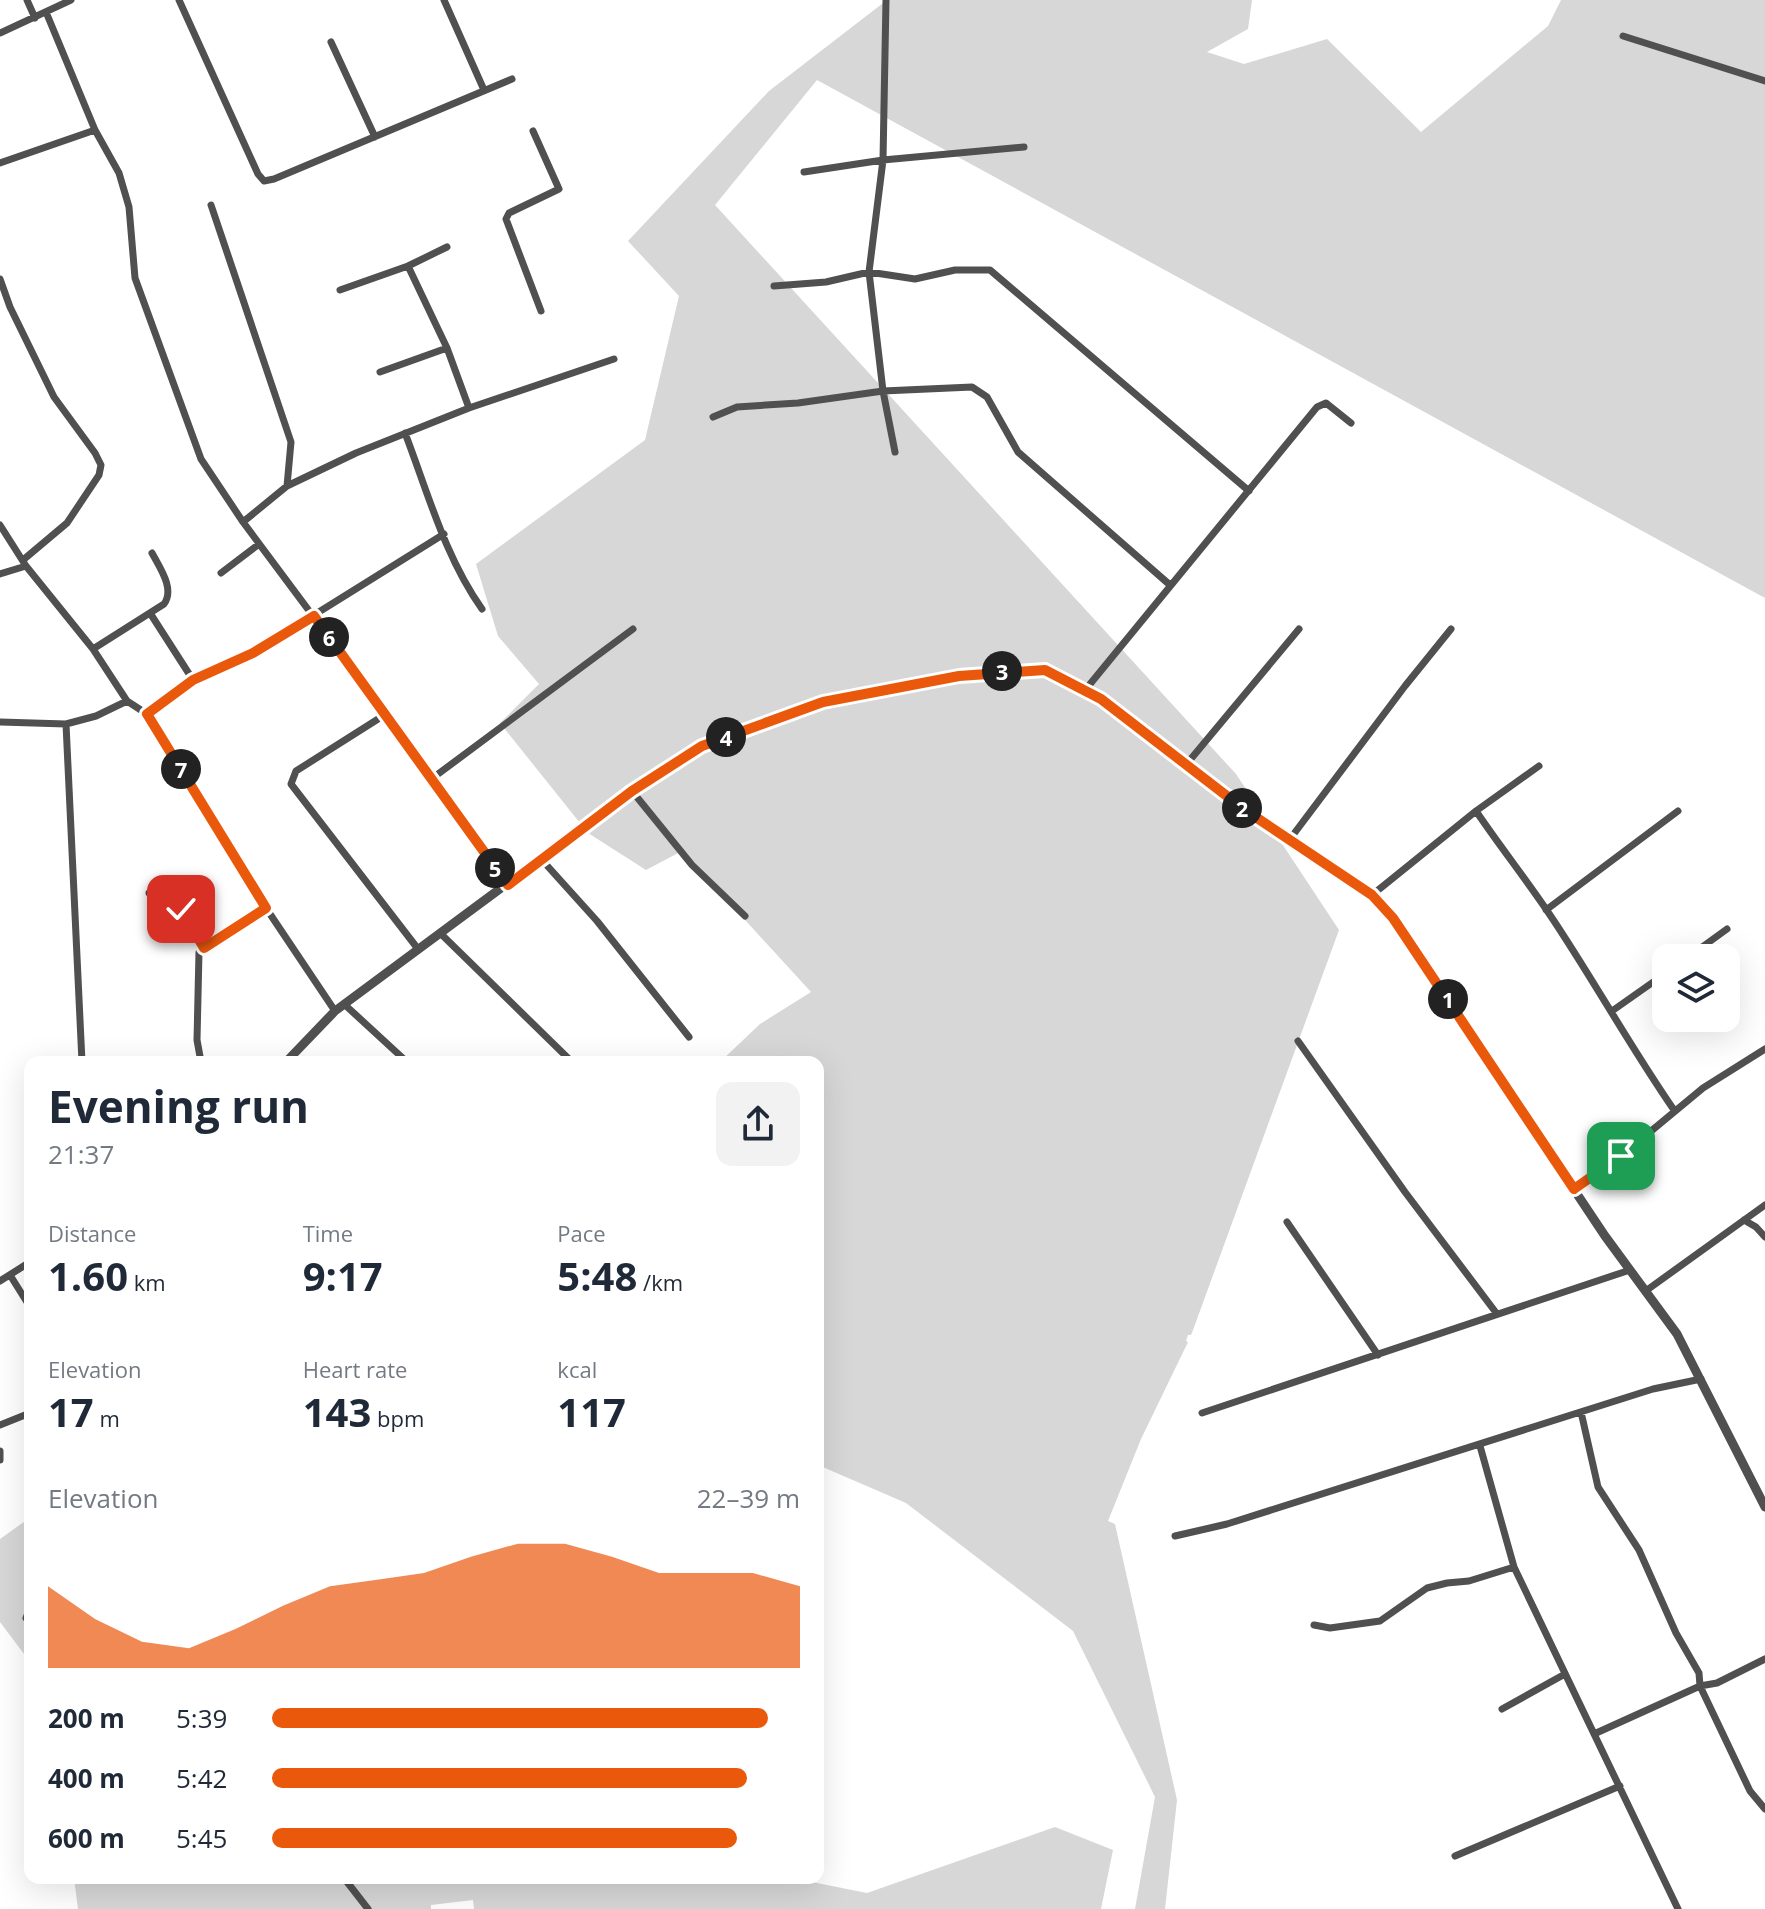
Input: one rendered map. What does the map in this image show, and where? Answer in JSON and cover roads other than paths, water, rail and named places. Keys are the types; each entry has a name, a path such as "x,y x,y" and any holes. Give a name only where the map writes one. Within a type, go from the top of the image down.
{"street":[{"path":"27,0 35,18"},
{"path":"0,33 71,0"},
{"path":"179,0 258,174 264,181 512,79"},
{"path":"444,0 484,90"},
{"path":"886,0 883,160 869,272 883,391 895,452"},
{"path":"46,12 95,130 119,173 129,207 135,278 201,459 243,522 508,885"},
{"path":"1623,36 1765,81"},
{"path":"331,42 375,137"},
{"path":"0,163 95,130"},
{"path":"533,131 559,189 509,213 506,219 541,311"},
{"path":"804,172 883,160 1024,147"},
{"path":"211,205 291,442 287,486"},
{"path":"340,290 408,266 447,247"},
{"path":"408,266 447,348 469,408"},
{"path":"774,286 826,282 869,272 915,279 955,270 990,270 1249,491"},
{"path":"0,279 10,307 54,397 101,465 99,475 67,523 25,563 0,574"},
{"path":"380,372 447,348"},
{"path":"243,522 287,486 356,453 469,408 614,359"},
{"path":"713,417 737,407 798,403 883,391 972,387 991,403 1018,452 1170,585"},
{"path":"1086,689 1321,403 1326,403 1351,423"},
{"path":"405,433 451,558 482,609"},
{"path":"0,525 25,563 93,649 127,701 147,714 266,908 339,1008 399,1056"},
{"path":"147,714 193,680 253,653 444,534"},
{"path":"221,573 259,544"},
{"path":"93,649 169,598 168,586 152,553"},
{"path":"150,613 193,680"},
{"path":"430,780 633,629"},
{"path":"1185,766 1299,629"},
{"path":"1290,839 1451,629"},
{"path":"292,1056 339,1008 632,791 702,746 823,702 959,676 1045,670 1086,689 1185,766 1372,895 1393,918 1574,1189 1677,1334 1765,1507"},
{"path":"0,722 66,724 96,716 127,701"},
{"path":"386,714 296,771 291,784 418,949"},
{"path":"66,724 82,1056"},
{"path":"1372,895 1476,811 1539,766"},
{"path":"632,791 692,865 745,916"},
{"path":"1476,811 1546,910 1612,1011 1636,1056 1674,1110"},
{"path":"1546,910 1678,811"},
{"path":"542,860 597,921 689,1037"},
{"path":"149,893 161,892 174,900 204,948"},
{"path":"200,1056 197,1040 199,952 266,908"},
{"path":"1706,944 1727,929"},
{"path":"440,933 566,1056"},
{"path":"1612,1011 1652,983"},
{"path":"1298,1041 1405,1192 1497,1314"},
{"path":"1574,1189 1621,1156 1674,1110 1765,1049"},
{"path":"1647,1290 1765,1205"},
{"path":"1744,1220 1765,1237"},
{"path":"1287,1222 1378,1355"},
{"path":"0,1281 24,1266"},
{"path":"1202,1413 1630,1270"},
{"path":"10,1275 24,1297"},
{"path":"1175,1536 1227,1524 1653,1389 1701,1379"},
{"path":"1581,1412 1598,1487 1639,1550 1676,1633 1699,1673 1700,1686 1750,1791 1765,1809"},
{"path":"0,1425 24,1415"},
{"path":"1480,1446 1514,1567 1678,1909"},
{"path":"0,1451 0,1460"},
{"path":"1314,1625 1330,1628 1380,1621 1427,1588 1469,1581 1514,1567"},
{"path":"1594,1734 1700,1686 1717,1683 1765,1659"},
{"path":"1502,1709 1565,1674"},
{"path":"1455,1856 1620,1786"},
{"path":"349,1884 368,1909"}]}
